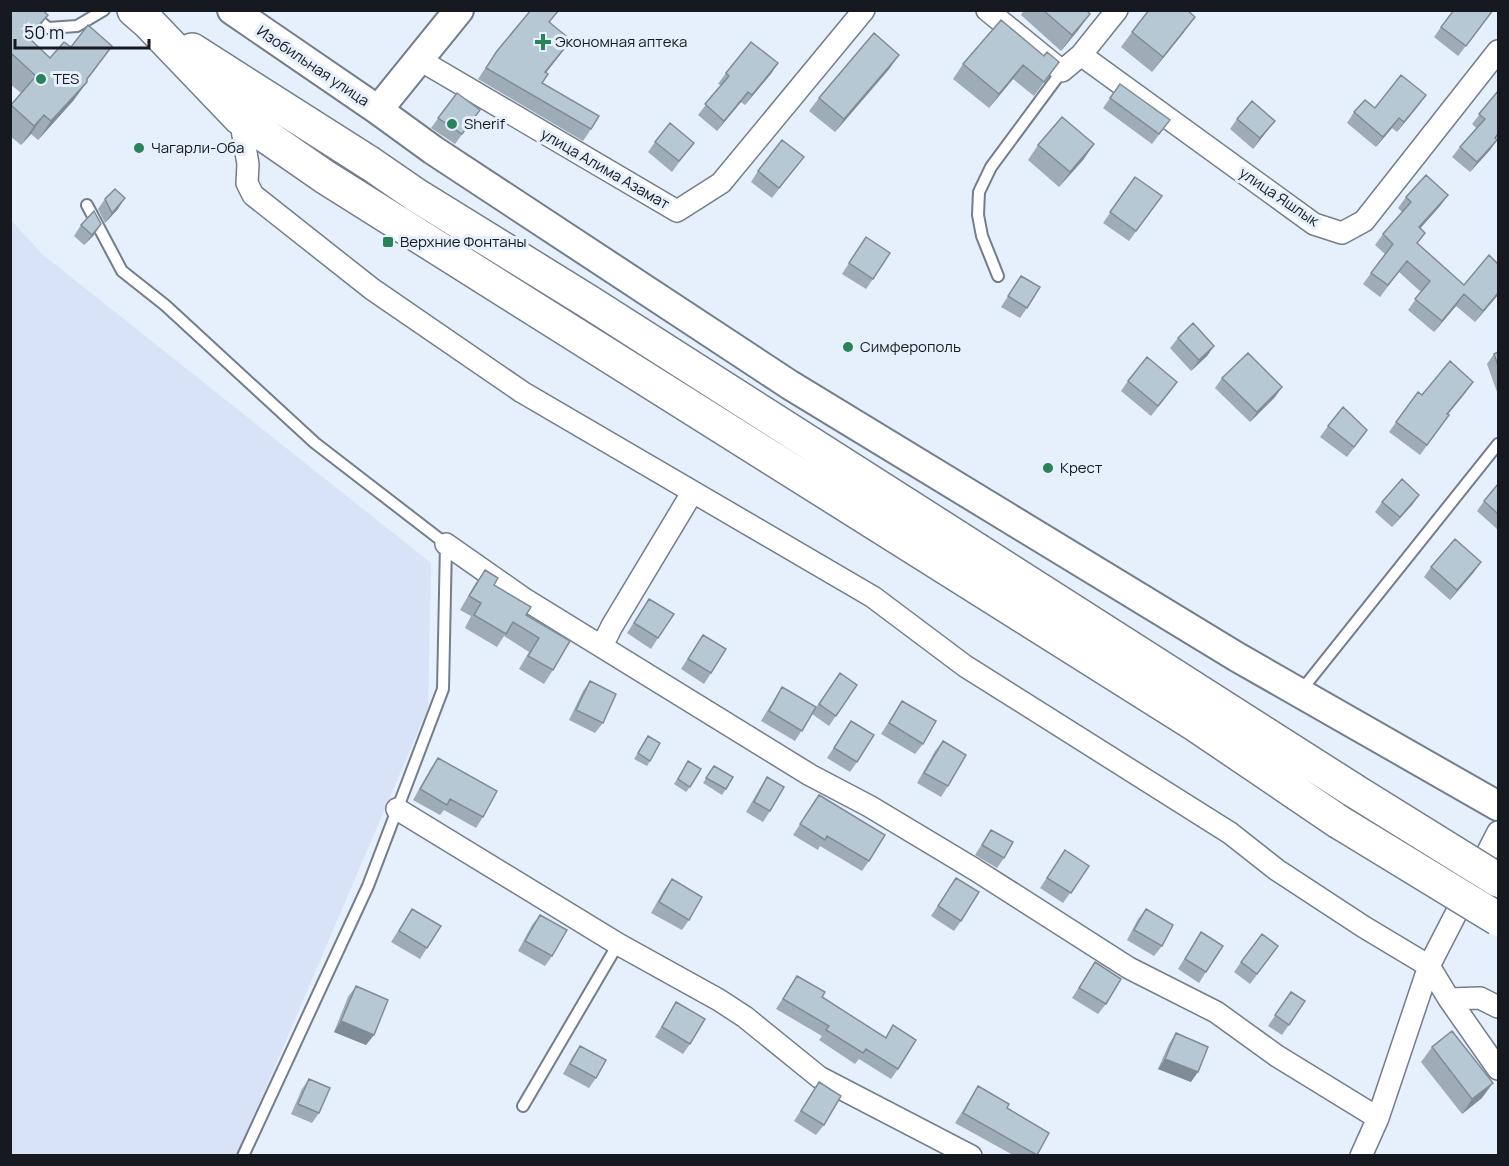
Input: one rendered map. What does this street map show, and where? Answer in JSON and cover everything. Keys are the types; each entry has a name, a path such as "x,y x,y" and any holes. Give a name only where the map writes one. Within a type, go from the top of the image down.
{"main road":[{"name":"Изобильная улица","path":"232,10 378,110 459,10"},
{"path":"142,17 240,118 398,224 1066,642 1196,725 1339,822 1498,919"},
{"path":"142,17 416,195 589,302 1353,790 1498,880"},
{"path":"313,65 353,82 384,83 396,78 420,60"},
{"path":"420,60 407,84 405,105 415,129 430,147"},
{"path":"378,110 430,147 790,385 1237,657 1498,806"}],"street":[{"name":"улица Алима Азамат","path":"420,60 676,211 721,183 864,10"},
{"path":"987,10 1062,71 1081,55 1117,10"},
{"name":"улица Яшлык","path":"1081,55 1314,224 1342,233 1364,220 1498,51"},
{"path":"240,118 248,164 247,183 253,195 372,289 532,398 873,597 965,666 1230,834 1276,870 1429,966 1498,1069"},
{"path":"602,646 692,492"},
{"path":"446,544 526,600 810,775 869,806 974,869 1129,968 1216,1012 1277,1056 1378,1118"},
{"path":"397,809 618,944 719,1000 745,1017 819,1077 971,1155"},
{"path":"1361,1155 1378,1118 1429,966 1498,832"},
{"path":"1449,999 1480,998 1498,1007"}],"lane":[{"path":"27,10 48,28 77,26 104,10"},
{"path":"998,276 982,236 978,215 979,192 991,167 1062,71"},
{"path":"87,205 122,271 165,305 315,443 446,544 443,689 368,886 243,1155"},
{"path":"1299,692 1498,444"},
{"path":"523,1106 618,944"}],"shaded area":[{"path":"10,219 42,254 431,563 428,708 237,1155 11,1155"}],"building":[{"path":"10,10 42,10 48,15 28,37 50,58 64,42 71,47 88,25 112,46 87,82 51,121 44,115 34,126 11,105 36,76 10,54"},
{"path":"531,10 559,10 549,22 571,40 545,72 548,74 542,83 599,116 591,129 486,68"},
{"path":"1043,10 1086,10 1090,14 1072,35"},
{"path":"1149,10 1187,10 1195,17 1163,57 1132,32"},
{"path":"1454,10 1493,10 1466,46 1441,27"},
{"path":"1001,20 1044,56 1047,52 1059,62 1044,82 1023,65 999,94 963,64"},
{"path":"874,33 899,55 844,119 819,98"},
{"path":"751,42 778,63 752,95 748,92 724,121 705,104 729,76 726,73"},
{"path":"1401,75 1426,95 1404,122 1399,118 1383,137 1354,112 1365,100 1375,108"},
{"path":"1120,84 1170,120 1159,134 1110,98"},
{"path":"1498,91 1498,134 1495,138 1497,140 1477,162 1460,147 1485,119 1479,114"},
{"path":"457,93 480,110 462,134 438,118"},
{"path":"1252,101 1275,121 1260,138 1237,119"},
{"path":"1062,117 1094,144 1070,172 1038,145"},
{"path":"670,123 694,143 679,161 655,142"},
{"path":"782,140 804,157 779,188 758,171"},
{"path":"1426,175 1448,195 1419,227 1425,233 1417,243 1464,285 1489,255 1498,264 1498,293 1483,311 1464,294 1442,321 1415,299 1430,281 1407,261 1388,285 1371,273 1393,244 1383,234 1411,202 1406,197"},
{"path":"1135,177 1162,196 1136,231 1110,212"},
{"path":"115,189 125,198 112,213 105,199"},
{"path":"94,211 101,224 92,235 81,225"},
{"path":"866,237 890,253 873,279 849,263"},
{"path":"1021,276 1040,287 1027,308 1008,296"},
{"path":"1193,323 1214,346 1199,360 1178,338"},
{"path":"1498,352 1498,366 1494,354"},
{"path":"1248,353 1282,387 1257,412 1222,378"},
{"path":"1147,357 1177,382 1158,406 1128,381"},
{"path":"1450,361 1473,382 1447,414 1449,415 1427,445 1396,422 1418,392 1422,395"},
{"path":"1343,407 1367,430 1354,447 1328,426"},
{"path":"1402,479 1419,495 1400,517 1382,502"},
{"path":"1498,484 1498,514 1484,501"},
{"path":"1455,539 1481,562 1457,590 1431,567"},
{"path":"485,570 498,578 494,585 531,607 526,615 570,641 553,670 528,656 539,638 513,622 506,634 474,615 481,603 469,596"},
{"path":"649,599 674,614 658,638 634,623"},
{"path":"703,635 726,649 711,673 688,659"},
{"path":"840,673 857,685 836,716 819,704"},
{"path":"590,681 616,694 603,723 576,710"},
{"path":"782,687 816,707 802,731 769,711"},
{"path":"902,701 936,721 923,744 889,723"},
{"path":"851,721 874,735 857,762 834,748"},
{"path":"648,736 660,743 650,761 638,753"},
{"path":"943,741 966,755 948,786 924,773"},
{"path":"438,758 497,791 483,817 450,799 447,805 420,789"},
{"path":"688,761 701,769 690,787 678,779"},
{"path":"714,766 733,777 726,789 706,778"},
{"path":"767,777 784,787 770,811 754,802"},
{"path":"819,795 885,835 869,861 827,836 825,840 800,824"},
{"path":"991,830 1013,842 1004,858 982,845"},
{"path":"1065,850 1089,866 1071,893 1047,878"},
{"path":"956,878 979,892 961,921 938,906"},
{"path":"672,879 702,897 689,920 659,902"},
{"path":"412,909 441,926 427,948 399,931"},
{"path":"1146,909 1173,925 1162,946 1134,930"},
{"path":"540,915 567,930 552,956 525,941"},
{"path":"1201,932 1223,946 1206,972 1185,959"},
{"path":"1262,934 1278,946 1257,974 1241,962"},
{"path":"1095,962 1121,979 1106,1004 1079,988"},
{"path":"797,976 825,992 822,997 886,1038 893,1025 916,1040 898,1069 866,1049 863,1053 826,1030 829,1026 783,999"},
{"path":"356,986 388,1000 374,1035 341,1021"},
{"path":"1291,992 1305,1001 1289,1025 1275,1015"},
{"path":"676,1002 705,1019 690,1044 662,1027"},
{"path":"1452,1031 1493,1083 1472,1099 1432,1047"},
{"path":"1176,1033 1208,1047 1198,1072 1165,1059"},
{"path":"580,1046 606,1060 596,1078 570,1064"},
{"path":"309,1079 330,1088 319,1113 298,1104"},
{"path":"819,1082 841,1096 824,1125 801,1111"},
{"path":"978,1086 1009,1104 1007,1108 1049,1133 1037,1155 963,1113"}],"place":[{"name":"Экономная аптека","path":"543,42"},
{"name":"TES","path":"41,79"},
{"name":"Sherif","path":"452,124"},
{"name":"Чагарли-Оба","path":"139,148"},
{"name":"Верхние Фонтаны","path":"388,242"},
{"name":"Симферополь","path":"848,347"},
{"name":"Крест","path":"1048,468"}]}
